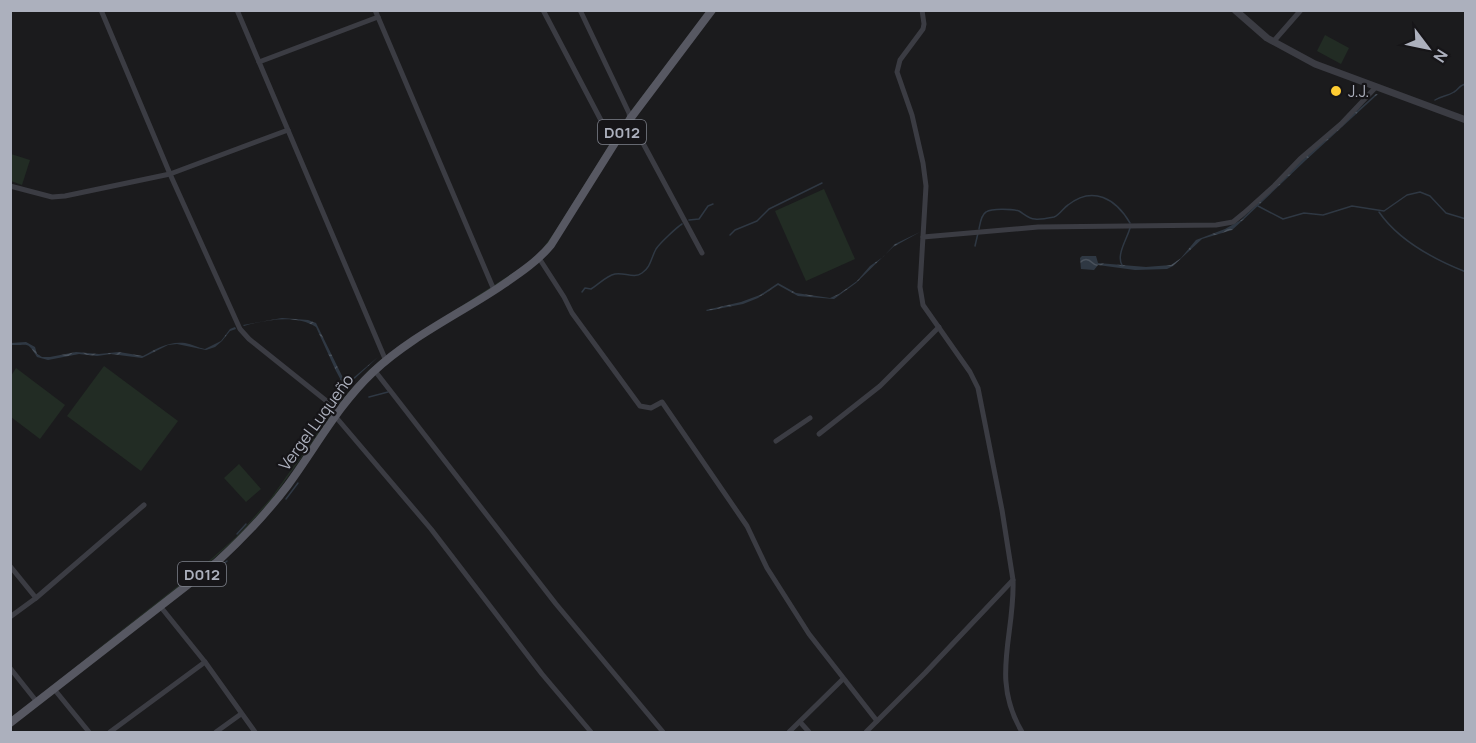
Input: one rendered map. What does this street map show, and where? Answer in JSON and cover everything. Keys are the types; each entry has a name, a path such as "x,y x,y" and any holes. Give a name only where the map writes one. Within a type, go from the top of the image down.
{"main road":[{"name":"Vergel Luqueño","path":"10,723 163,610 245,535 288,485 337,413 375,370 539,258 551,245 630,119 712,10"}],"street":[{"path":"101,10 170,174 240,329 337,413 431,529 542,674 591,732"},
{"path":"237,10 386,361"},
{"path":"375,10 494,290"},
{"path":"543,10 614,145"},
{"path":"580,10 630,119 702,253"},
{"path":"922,10 923,29 900,60 897,72 912,115 926,186 920,287 923,305 970,372 978,388 1013,580 1004,671 1008,699 1022,732"},
{"path":"1235,10 1253,28 1273,42 1315,64 1466,120"},
{"path":"1273,42 1301,10"},
{"path":"259,62 378,17"},
{"path":"923,237 1038,227 1216,225 1233,222 1341,124 1376,87"},
{"path":"10,186 52,197 170,174 288,130"},
{"path":"539,258 572,313 640,406 651,408 662,402 681,428 747,526 767,568 791,606 843,679 877,721"},
{"path":"819,434 880,386 939,327"},
{"path":"375,370 556,604 663,732"},
{"path":"776,441 810,418"},
{"path":"10,617 36,598 144,505"},
{"path":"10,566 36,598"},
{"path":"866,732 1013,580"},
{"path":"163,610 205,662 255,732"},
{"path":"110,732 205,662"},
{"path":"10,668 37,702"},
{"path":"789,732 843,679"},
{"path":"54,689 89,732"},
{"path":"216,732 241,714"},
{"path":"800,722 808,732"}],"shaded area":[{"path":"707,11 630,113 555,234 541,252 526,266 388,355 339,405 272,499 237,538 203,568 68,672 202,567 236,537 271,498 338,404 368,371 383,358 413,337 525,265 540,252 630,112"},
{"path":"1325,35 1349,48 1341,64 1317,51"},
{"path":"11,154 30,160 22,185 11,181"},
{"path":"824,189 855,259 806,281 775,211"},
{"path":"104,366 178,421 141,471 67,416"},
{"path":"16,368 65,405 40,439 11,417 11,376"},
{"path":"239,464 261,489 246,502 224,478"}],"water":[{"path":"1378,94 1232,230 1202,239 1173,266 1167,269 1135,270 1098,265 1094,270 1081,269 1080,258 1082,256 1096,256 1098,263 1146,267 1171,265 1181,258 1196,240 1241,220 1304,157"},
{"path":"920,232 893,247 885,254 895,244"},
{"path":"882,258 856,283 834,299 798,296 778,285 758,298 743,304 706,310 760,295 778,283 796,293 830,298 857,281 870,266"},
{"path":"282,318 308,320 316,323 346,384 378,357 349,384 335,403 344,386 316,327 290,319 243,325"},
{"path":"235,327 236,329 230,331 222,341 215,347 206,350 177,344 168,345 142,358 111,354 97,356 79,354 48,360 37,357 27,345 11,345 11,343 26,342 35,347 37,354 42,357 76,352 99,354 119,352 143,356 163,346 174,343 185,343 205,349 221,341 230,329"}],"waterway":[{"path":"1435,100 1466,84"},
{"path":"730,235 735,230 757,221 769,209 822,183"},
{"path":"1258,206 1283,219 1304,213 1323,215 1352,206 1384,211 1407,195 1420,192 1430,196 1446,213 1466,219"},
{"path":"979,229 983,215 989,211 1016,210 1031,218 1044,219 1056,216 1066,206 1086,196 1111,201 1130,223"},
{"path":"689,220 699,219 708,206 713,204"},
{"path":"1379,212 1396,232 1418,248 1466,272"},
{"path":"582,292 585,288 591,289 612,275 639,275 645,271 654,252 682,224"},
{"path":"1122,265 1121,252 1130,228"},
{"path":"975,246 978,233"},
{"path":"369,397 388,392"},
{"path":"286,499 298,483"},
{"path":"237,534 246,524"},
{"path":"208,577 227,561"}],"place":[{"name":"J.J.","path":"1336,91"}]}
